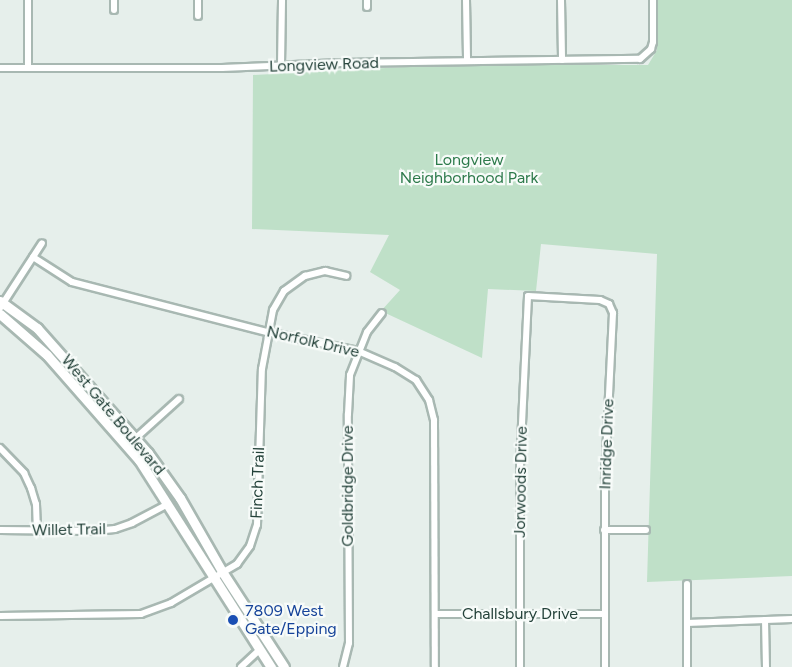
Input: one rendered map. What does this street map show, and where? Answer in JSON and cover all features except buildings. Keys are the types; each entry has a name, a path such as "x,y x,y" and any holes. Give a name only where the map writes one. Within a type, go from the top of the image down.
{"main road":[{"name":"West Gate Boulevard","path":"1,304 37,328 136,438 180,498 223,573 284,667"},
{"name":"West Gate Boulevard","path":"0,314 47,355 127,446 168,503 213,579 271,667"}],"street":[{"path":"28,0 28,68"},
{"path":"114,0 114,10"},
{"path":"198,0 198,16"},
{"path":"281,65 282,0"},
{"path":"466,0 467,60"},
{"path":"561,0 562,60"},
{"name":"Longview Road","path":"0,68 210,68 467,60 640,59 647,55 653,42 653,0"},
{"path":"1,304 42,243"},
{"name":"Norfolk Drive","path":"33,257 72,282 267,332 358,351 395,367 416,380 429,400 434,420 435,667"},
{"name":"Finch Trail","path":"0,616 141,614 171,603 223,573 241,559 255,537 262,369 267,332 277,302 296,281 325,271 346,276"},
{"name":"Inridge Drive","path":"528,296 600,300 611,308 604,530 605,667"},
{"name":"Jorwoods Drive","path":"520,667 520,466 528,296"},
{"name":"Goldbridge Drive","path":"343,667 349,643 348,391 350,375 358,351 367,332 382,313"},
{"path":"127,446 179,399"},
{"path":"0,448 24,473 31,488 36,504 37,530"},
{"name":"Willet Trail","path":"0,530 115,529 132,523 168,503"},
{"path":"604,530 646,530"},
{"path":"687,584 687,667"},
{"name":"Challsbury Drive","path":"435,614 605,614"},
{"path":"687,623 792,619"},
{"path":"765,620 765,667"},
{"path":"241,667 259,650"}],"green space":[{"name":"Longview Neighborhood Park","path":"657,0 792,0 792,576 647,582 657,254 541,244 536,291 488,289 482,358 381,311 400,290 370,272 389,235 252,229 253,75 442,65 648,65 657,50"}],"place":[{"name":"7809 West Gate/Epping","path":"233,620"}]}
